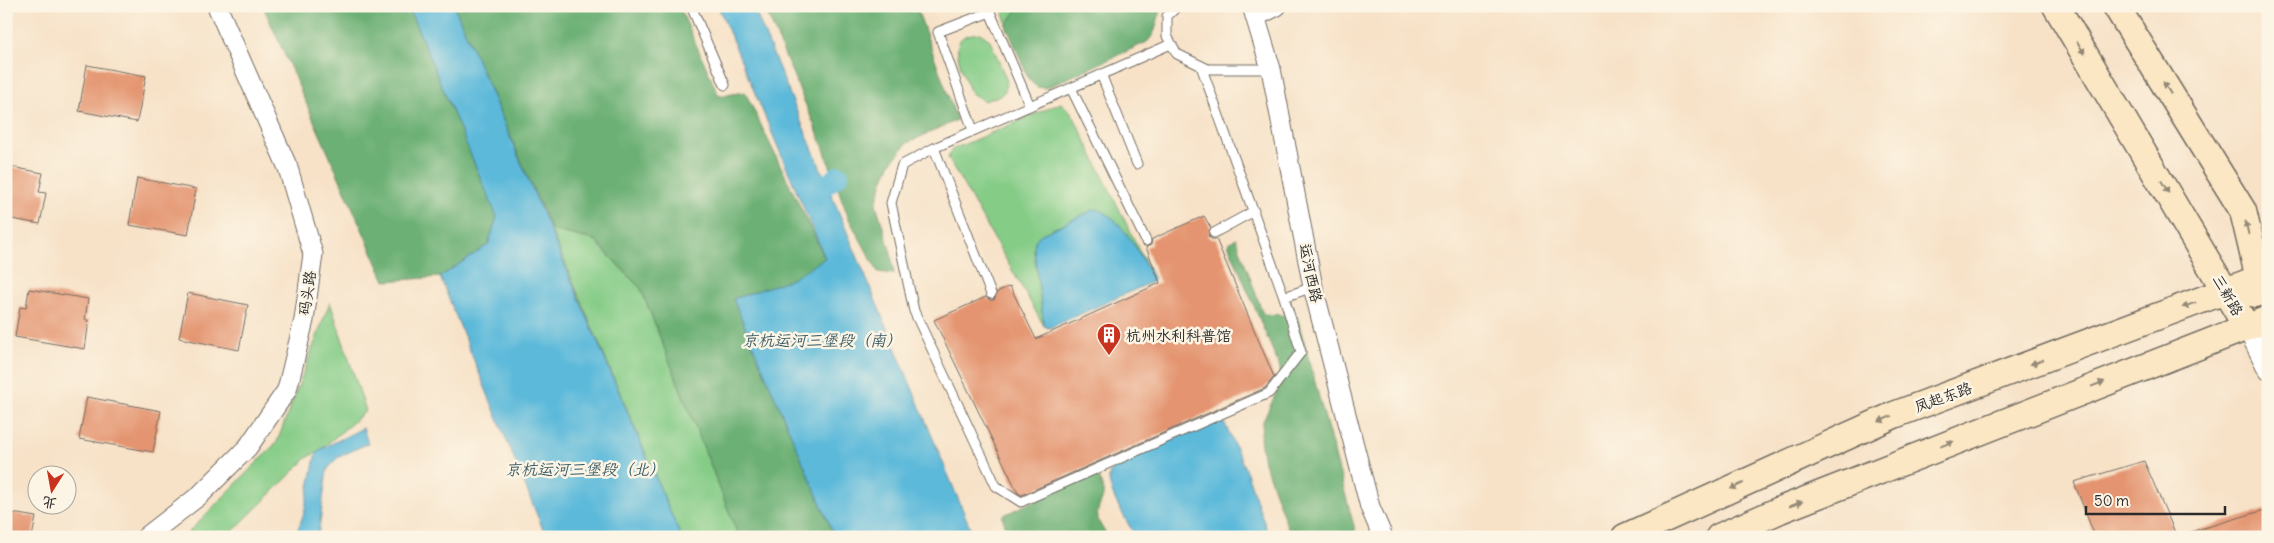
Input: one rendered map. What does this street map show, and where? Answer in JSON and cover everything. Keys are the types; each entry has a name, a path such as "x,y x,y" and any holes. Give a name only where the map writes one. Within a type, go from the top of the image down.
{"main road":[{"name":"三新路","path":"2056,6 2227,291 2257,322"},
{"name":"三新路","path":"2116,6 2243,211 2263,277 2257,322"},
{"name":"凤起东路","path":"1625,537 1894,415 2263,277"},
{"path":"1719,537 1780,510 2257,322"}],"street":[{"name":"码头路","path":"152,535 200,495 248,448 287,390 304,320 312,254 288,168 217,6"},
{"path":"1254,12 1277,6"},
{"name":"运河西路","path":"1254,12 1271,69 1313,287 1370,507 1383,537"},
{"path":"2257,322 2268,370"}],"lane":[{"path":"691,6 724,85"},
{"path":"1178,6 1167,16 1167,36 1178,54 1208,70 1271,69"},
{"path":"974,130 938,32 990,12 1030,106"},
{"path":"1171,44 974,130 902,165 891,203 914,310 996,486 1021,502 1269,393 1301,352 1254,211 1200,66"},
{"path":"1101,74 1137,164"},
{"path":"1071,88 1146,241"},
{"path":"934,148 991,294"},
{"path":"1214,233 1254,211"},
{"path":"1284,298 1313,287"}],"green space":[{"path":"263,6 408,6 497,217 488,245 440,277 385,281"},
{"path":"454,6 679,6 719,96 745,92 825,258 792,279 733,299 835,537 739,537 641,289 595,240 551,230"},
{"path":"764,6 916,6 957,120 907,143 891,163 883,181 876,204 891,253 894,274 878,272 848,217 823,146"},
{"path":"1020,6 1163,6 1153,34 1147,42 1046,88 1037,87 1029,80 1006,25"},
{"path":"1003,7 1020,7 1006,25"},
{"path":"980,33 990,40 1007,81 1005,91 1000,96 984,101 971,93 958,58 958,44 961,39 970,34"},
{"path":"1061,103 1072,113 1153,278 1136,248 1121,227 1104,212 1095,209 1040,235 1035,241 1034,251 1044,326 948,158 951,150"},
{"path":"551,230 594,240 641,289 739,537 681,537"},
{"path":"1236,238 1263,314 1297,316 1357,537 1291,537 1264,462 1260,439 1263,421 1280,385 1280,368 1228,244"},
{"path":"330,302 366,411 320,450 307,458 227,537 184,537 277,442"},
{"path":"1091,474 1098,476 1102,485 1103,496 1098,519 1108,537 1009,537 1002,516"}],"water":[{"name":"京杭运河三堡段（北）","path":"408,6 454,6 681,537 546,537 440,277 488,245 497,217"},
{"name":"京杭运河三堡段（南）","path":"718,6 753,6 974,537 835,537 733,299 792,279 825,258"},
{"path":"1095,209 1104,212 1113,219 1129,237 1153,278 1152,282 1049,328 1044,326 1034,250 1035,241 1040,235"},
{"path":"1216,422 1225,424 1247,473 1269,537 1136,537 1112,492 1109,478 1112,471 1117,465 1204,425"},
{"path":"363,428 368,443 337,458 327,470 318,537 295,537 304,513 315,457 319,450"}],"building":[{"path":"87,65 146,76 137,122 79,111"},
{"path":"6,166 43,173 39,192 46,193 40,224 6,218"},
{"path":"137,178 196,189 188,235 129,225"},
{"name":"杭州水利科普馆","path":"1204,216 1211,228 1208,236 1211,239 1216,239 1274,377 1265,388 1022,495 1018,493 934,320 986,297 994,300 997,292 1010,286 1036,339 1160,283 1146,247 1151,245 1152,239"},
{"path":"29,289 88,299 85,320 89,320 85,349 15,337 20,307 26,308"},
{"path":"188,293 248,305 239,350 179,338"},
{"path":"87,397 161,411 153,452 79,439"},
{"path":"2144,461 2177,537 2095,537 2074,482"},
{"path":"2268,509 2268,537 2187,537 2187,533"},
{"path":"6,512 36,517 32,537 6,537"}],"waterway":[{"path":"817,192 839,175"}],"place":[{"name":"杭州水利科普馆","path":"1109,356"}]}
